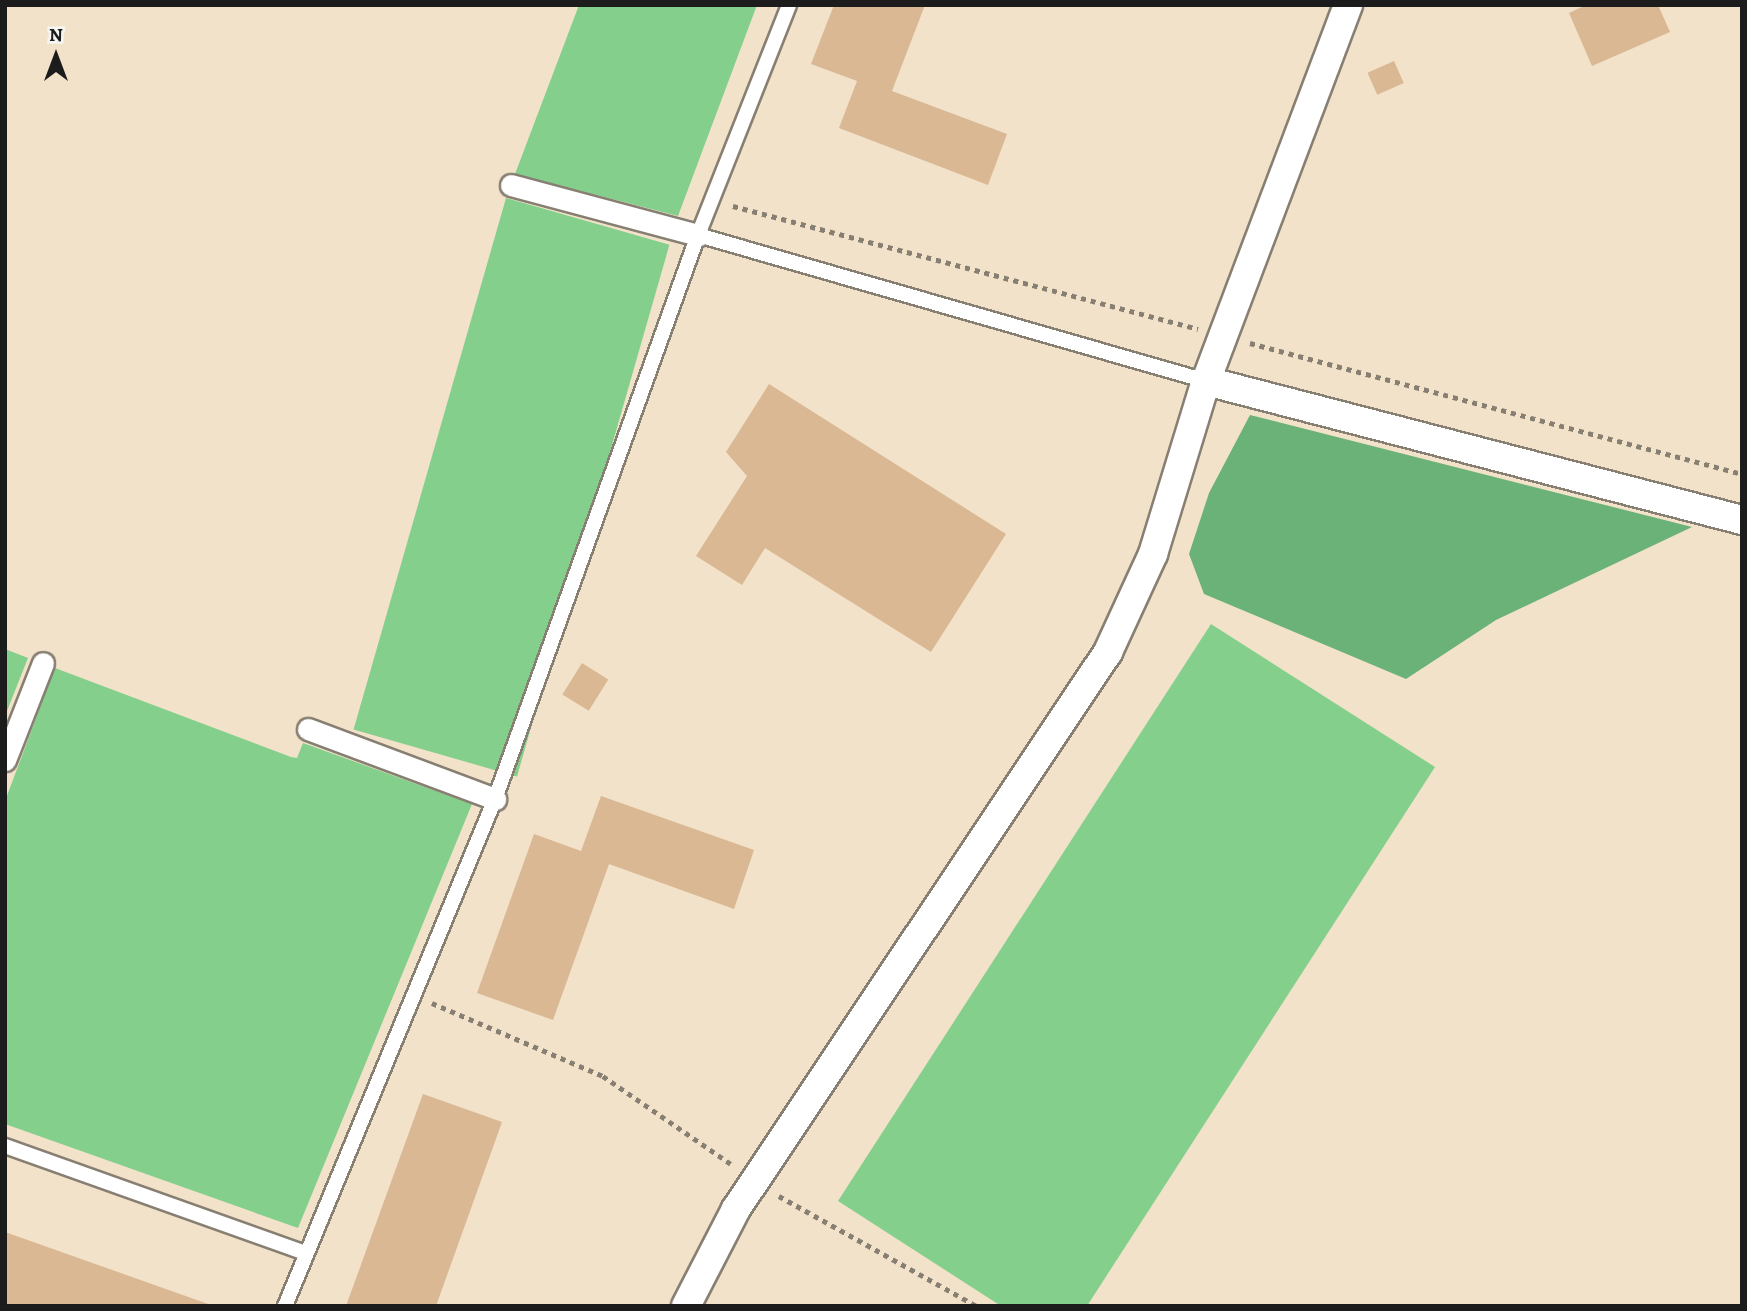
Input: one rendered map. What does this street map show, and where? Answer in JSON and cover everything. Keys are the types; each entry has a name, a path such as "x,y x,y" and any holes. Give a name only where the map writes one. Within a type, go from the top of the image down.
{"street":[{"path":"686,1306 755,1181 1108,652 1153,554 1206,381 1348,5"},
{"path":"511,184 698,235"},
{"path":"1206,381 1742,520"},
{"path":"5,760 43,663"},
{"path":"308,729 495,799"}],"lane":[{"path":"285,1306 495,799 698,235 789,5"},
{"path":"698,235 1206,381"},
{"path":"5,1146 305,1253"}],"path":[{"path":"413,994 603,1076 755,1181 977,1306"}],"green space":[{"path":"579,5 757,5 678,216 515,174"},
{"path":"506,198 669,245 517,776 354,730"},
{"path":"1250,415 1692,527 1496,620 1406,679 1204,594 1189,554 1209,493"},
{"path":"1211,624 1435,767 1087,1306 1001,1306 838,1201"},
{"path":"5,649 28,658 5,716"},
{"path":"55,668 291,757 297,758 303,743 472,804 298,1228 5,1124 5,801"}],"building":[{"path":"834,5 925,5 892,91 1007,134 988,185 839,128 857,81 811,64"},
{"path":"1586,5 1658,5 1670,32 1592,66 1569,13"},
{"path":"1394,61 1404,83 1377,95 1368,73"},
{"path":"769,384 1006,534 931,652 765,548 742,585 696,556 747,476 726,452"},
{"path":"582,663 608,679 589,711 562,694"},
{"path":"601,796 754,850 734,909 609,864 553,1020 477,993 534,834 581,851"},
{"path":"423,1094 502,1122 436,1306 346,1306"},
{"path":"5,1232 211,1305 211,1306 5,1306"}]}
